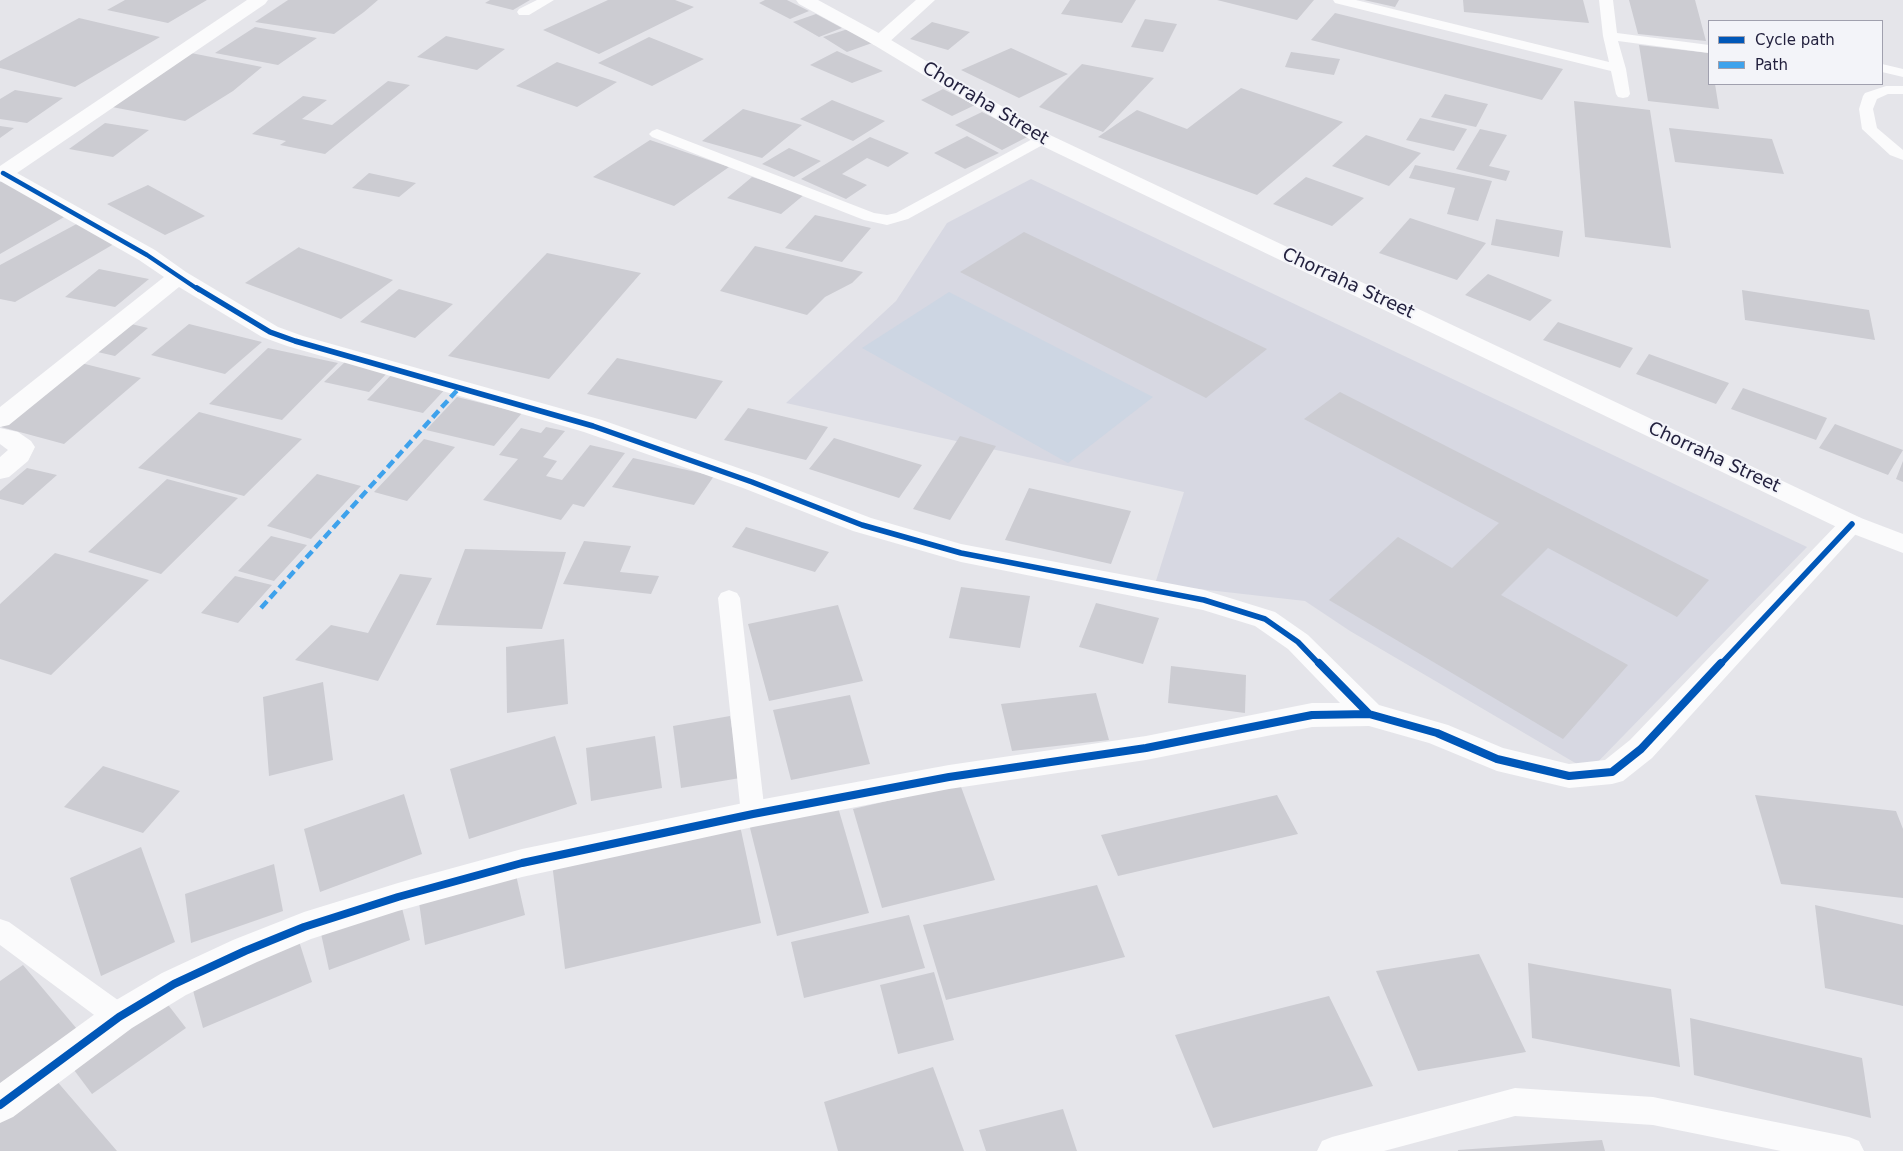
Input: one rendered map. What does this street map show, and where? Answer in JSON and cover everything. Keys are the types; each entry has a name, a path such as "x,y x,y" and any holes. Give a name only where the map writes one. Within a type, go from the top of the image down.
{"street":[{"path":"259,0 2,174 146,255 178,277 270,332 295,341 593,426 752,482 862,525 961,553 1204,600 1265,619 1298,642 1369,714"},
{"name":"Chorraha Street","path":"805,0 880,41 1042,139 1852,524 1903,544"},
{"path":"880,41 926,0"},
{"path":"0,420 178,277"},
{"path":"0,436 9,438 22,447 19,455 0,471"},
{"path":"0,1105 119,1017 174,984 245,951 304,927 522,863 754,814 949,776 1146,748 1312,715 1369,714 1437,733 1506,761 1569,776 1612,772 1641,749 1852,524"}],"lane":[{"path":"524,12 547,0"},
{"path":"1340,0 1619,70"},
{"path":"1606,0 1610,36 1623,94"},
{"path":"1610,36 1708,49"},
{"path":"1883,68 1903,72"},
{"path":"1903,90 1886,90 1870,96 1866,108 1870,129 1895,152 1903,154"},
{"path":"656,134 870,217 887,220 902,216 1042,139"},
{"path":"729,598 754,814"},
{"path":"0,930 119,1017"},
{"path":"1332,1151 1515,1102 1653,1111 1849,1151"}],"shaded area":[{"path":"1031,179 1807,547 1589,771 1350,631 1305,601 1155,584 1184,492 786,403 896,301 947,223"},
{"path":"949,292 1153,397 1068,463 862,348"}],"building":[{"path":"125,0 207,0 168,23 107,10"},
{"path":"288,0 378,0 334,34 255,22"},
{"path":"490,0 530,0 513,10 485,3"},
{"path":"608,0 675,0 694,7 599,54 543,30"},
{"path":"765,0 787,0 809,11 790,19 759,3"},
{"path":"1070,0 1136,0 1122,23 1061,14"},
{"path":"1217,0 1314,0 1297,20"},
{"path":"1364,0 1399,0 1395,7"},
{"path":"1463,0 1583,0 1589,23 1464,12"},
{"path":"1629,0 1695,0 1706,41 1638,34"},
{"path":"1335,13 1563,69 1542,100 1311,40"},
{"path":"816,14 842,28 819,37 793,22"},
{"path":"79,18 160,37 75,87 0,68 0,61"},
{"path":"1145,19 1177,24 1163,52 1131,47"},
{"path":"932,22 970,32 948,50 910,39"},
{"path":"255,27 317,38 278,65 215,53"},
{"path":"848,29 872,43 847,52 823,37"},
{"path":"446,36 505,49 477,70 417,57"},
{"path":"649,37 704,59 652,86 598,63"},
{"path":"1639,45 1708,53 1708,85 1715,85 1719,109 1648,101"},
{"path":"1011,48 1068,74 1019,98 961,70"},
{"path":"837,51 883,71 852,83 810,65"},
{"path":"1291,52 1340,59 1334,75 1285,67"},
{"path":"191,53 262,67 233,91 185,121 112,107"},
{"path":"557,62 617,82 577,107 516,86"},
{"path":"1082,64 1154,78 1103,132 1039,107"},
{"path":"388,81 410,85 325,154 280,145 286,141 252,134 303,96 327,100 302,119 332,125"},
{"path":"1241,88 1343,122 1257,195 1098,137 1137,110 1187,129"},
{"path":"943,89 975,105 952,116 921,100"},
{"path":"15,90 63,98 27,123 0,119 0,99"},
{"path":"1445,94 1488,104 1476,127 1431,117"},
{"path":"832,100 885,121 853,141 800,119"},
{"path":"1574,101 1650,110 1671,248 1585,237"},
{"path":"743,109 802,125 762,158 702,141"},
{"path":"982,112 1029,136 1002,150 955,125"},
{"path":"1420,118 1467,129 1454,151 1406,140"},
{"path":"105,123 149,130 113,157 69,149"},
{"path":"0,126 14,128 0,138"},
{"path":"1669,128 1772,139 1784,174 1675,162"},
{"path":"1480,129 1507,135 1489,166 1510,171 1506,181 1456,169"},
{"path":"1366,135 1421,153 1389,186 1332,166"},
{"path":"967,136 999,153 965,169 934,153"},
{"path":"870,137 909,153 888,167 867,158 842,174 867,185 846,199 801,179"},
{"path":"650,140 729,167 674,206 593,177"},
{"path":"789,148 821,161 794,177 762,164"},
{"path":"1415,165 1492,181 1478,221 1447,214 1455,188 1409,178"},
{"path":"369,173 416,183 399,197 352,188"},
{"path":"752,177 805,194 781,214 727,198"},
{"path":"1306,177 1364,198 1332,226 1273,204"},
{"path":"5,179 66,216 0,254 0,182"},
{"path":"148,185 205,216 165,235 107,204"},
{"path":"815,215 871,228 842,262 785,248"},
{"path":"1410,218 1486,243 1457,280 1379,253"},
{"path":"1496,219 1563,231 1559,257 1491,245"},
{"path":"84,220 119,241 15,302 0,299 0,265"},
{"path":"1024,232 1267,349 1206,398 960,272"},
{"path":"755,246 863,272 852,283 825,297 807,315 720,291"},
{"path":"299,247 393,280 341,319 245,283"},
{"path":"547,253 641,273 549,379 448,356"},
{"path":"99,269 149,279 115,307 65,297"},
{"path":"1488,274 1552,300 1530,321 1465,295"},
{"path":"399,289 453,304 415,338 360,322"},
{"path":"1742,290 1869,310 1875,340 1745,320"},
{"path":"123,322 148,328 115,356 89,350"},
{"path":"1558,322 1633,348 1620,368 1543,340"},
{"path":"189,324 262,342 225,374 151,355"},
{"path":"268,348 338,363 282,420 209,404"},
{"path":"1649,354 1729,383 1716,404 1636,374"},
{"path":"617,358 723,381 696,419 587,394"},
{"path":"346,361 390,370 369,392 324,382"},
{"path":"81,363 141,378 64,444 1,427"},
{"path":"394,372 449,385 423,413 367,400"},
{"path":"1743,388 1827,418 1816,440 1731,409"},
{"path":"1340,392 1709,580 1677,617 1548,548 1501,595 1628,665 1563,739 1329,600 1398,537 1452,568 1499,523 1304,419"},
{"path":"457,397 522,413 494,446 426,430"},
{"path":"748,408 828,427 806,460 724,440"},
{"path":"199,412 302,439 244,496 138,468"},
{"path":"1835,424 1903,450 1888,475 1819,448"},
{"path":"546,427 565,431 543,457 557,461 546,476 562,480 590,445 625,453 584,507 573,504 561,520 483,500 518,459 499,455 521,428 541,433"},
{"path":"960,436 996,446 950,520 913,509"},
{"path":"834,438 922,465 899,498 809,469"},
{"path":"424,439 455,447 407,501 374,492"},
{"path":"633,458 714,476 694,505 612,487"},
{"path":"1903,461 1903,482 1896,479"},
{"path":"27,468 57,475 23,505 0,499 0,491"},
{"path":"317,474 361,486 311,539 267,526"},
{"path":"167,479 238,498 161,574 88,552"},
{"path":"1029,488 1131,511 1111,564 1005,540"},
{"path":"746,527 829,552 815,572 732,547"},
{"path":"271,536 307,545 274,581 238,571"},
{"path":"584,541 631,546 620,572 659,576 651,594 563,584"},
{"path":"465,549 566,552 542,629 436,625"},
{"path":"55,553 149,580 51,675 0,659 0,604"},
{"path":"400,574 432,578 378,681 295,660 331,625 368,633"},
{"path":"235,576 272,585 238,623 201,613"},
{"path":"961,587 1030,596 1020,648 949,638"},
{"path":"1096,603 1159,618 1143,664 1079,647"},
{"path":"838,605 863,681 769,701 748,624"},
{"path":"564,639 568,704 507,713 506,647"},
{"path":"1171,666 1246,675 1245,713 1168,703"},
{"path":"323,682 333,760 269,776 263,697"},
{"path":"1096,693 1109,740 1012,751 1001,704"},
{"path":"850,695 870,764 791,780 773,710"},
{"path":"730,716 740,778 681,788 673,726"},
{"path":"555,736 577,804 469,839 450,769"},
{"path":"655,736 662,788 591,801 586,748"},
{"path":"103,766 180,791 143,833 64,807"},
{"path":"960,784 995,880 882,908 853,809"},
{"path":"404,794 422,854 320,892 304,829"},
{"path":"1277,795 1298,834 1118,876 1101,835"},
{"path":"1755,795 1896,811 1903,829 1903,898 1781,884"},
{"path":"837,804 869,913 777,936 749,824"},
{"path":"739,821 761,923 565,969 552,863"},
{"path":"141,847 175,942 101,976 70,878"},
{"path":"274,864 283,911 191,943 185,894"},
{"path":"514,866 525,915 425,945 418,895"},
{"path":"1097,885 1125,957 946,1000 923,925"},
{"path":"400,900 410,940 329,970 320,929"},
{"path":"1815,905 1903,925 1903,1006 1825,988"},
{"path":"909,915 925,968 804,998 791,942"},
{"path":"297,935 312,982 203,1028 190,979"},
{"path":"1479,954 1526,1052 1418,1071 1376,971"},
{"path":"1528,963 1671,989 1680,1067 1532,1038"},
{"path":"23,965 77,1029 0,1084 0,981"},
{"path":"934,972 954,1040 898,1054 880,985"},
{"path":"1329,996 1373,1086 1213,1128 1175,1035"},
{"path":"162,997 186,1028 92,1094 68,1062"},
{"path":"1690,1018 1862,1058 1871,1118 1694,1075"},
{"path":"933,1067 964,1151 838,1151 824,1102"},
{"path":"55,1079 117,1151 0,1151 0,1121"},
{"path":"1063,1109 1077,1151 986,1151 979,1130"},
{"path":"1602,1140 1605,1151 1458,1151 1458,1150"}],"marked path":[{"path":"261,608 460,387"}],"cycle path":[{"path":"3,173 147,255 178,277 270,332 295,341 593,426 752,482 862,525 961,553 1204,600 1265,619 1298,642 1369,714"},
{"path":"0,1105 119,1017 174,984 245,951 304,927 398,897 522,863 753,814 949,777 1146,748 1312,715 1369,714 1437,733 1497,759 1569,776 1612,772 1641,749 1852,524"}]}
